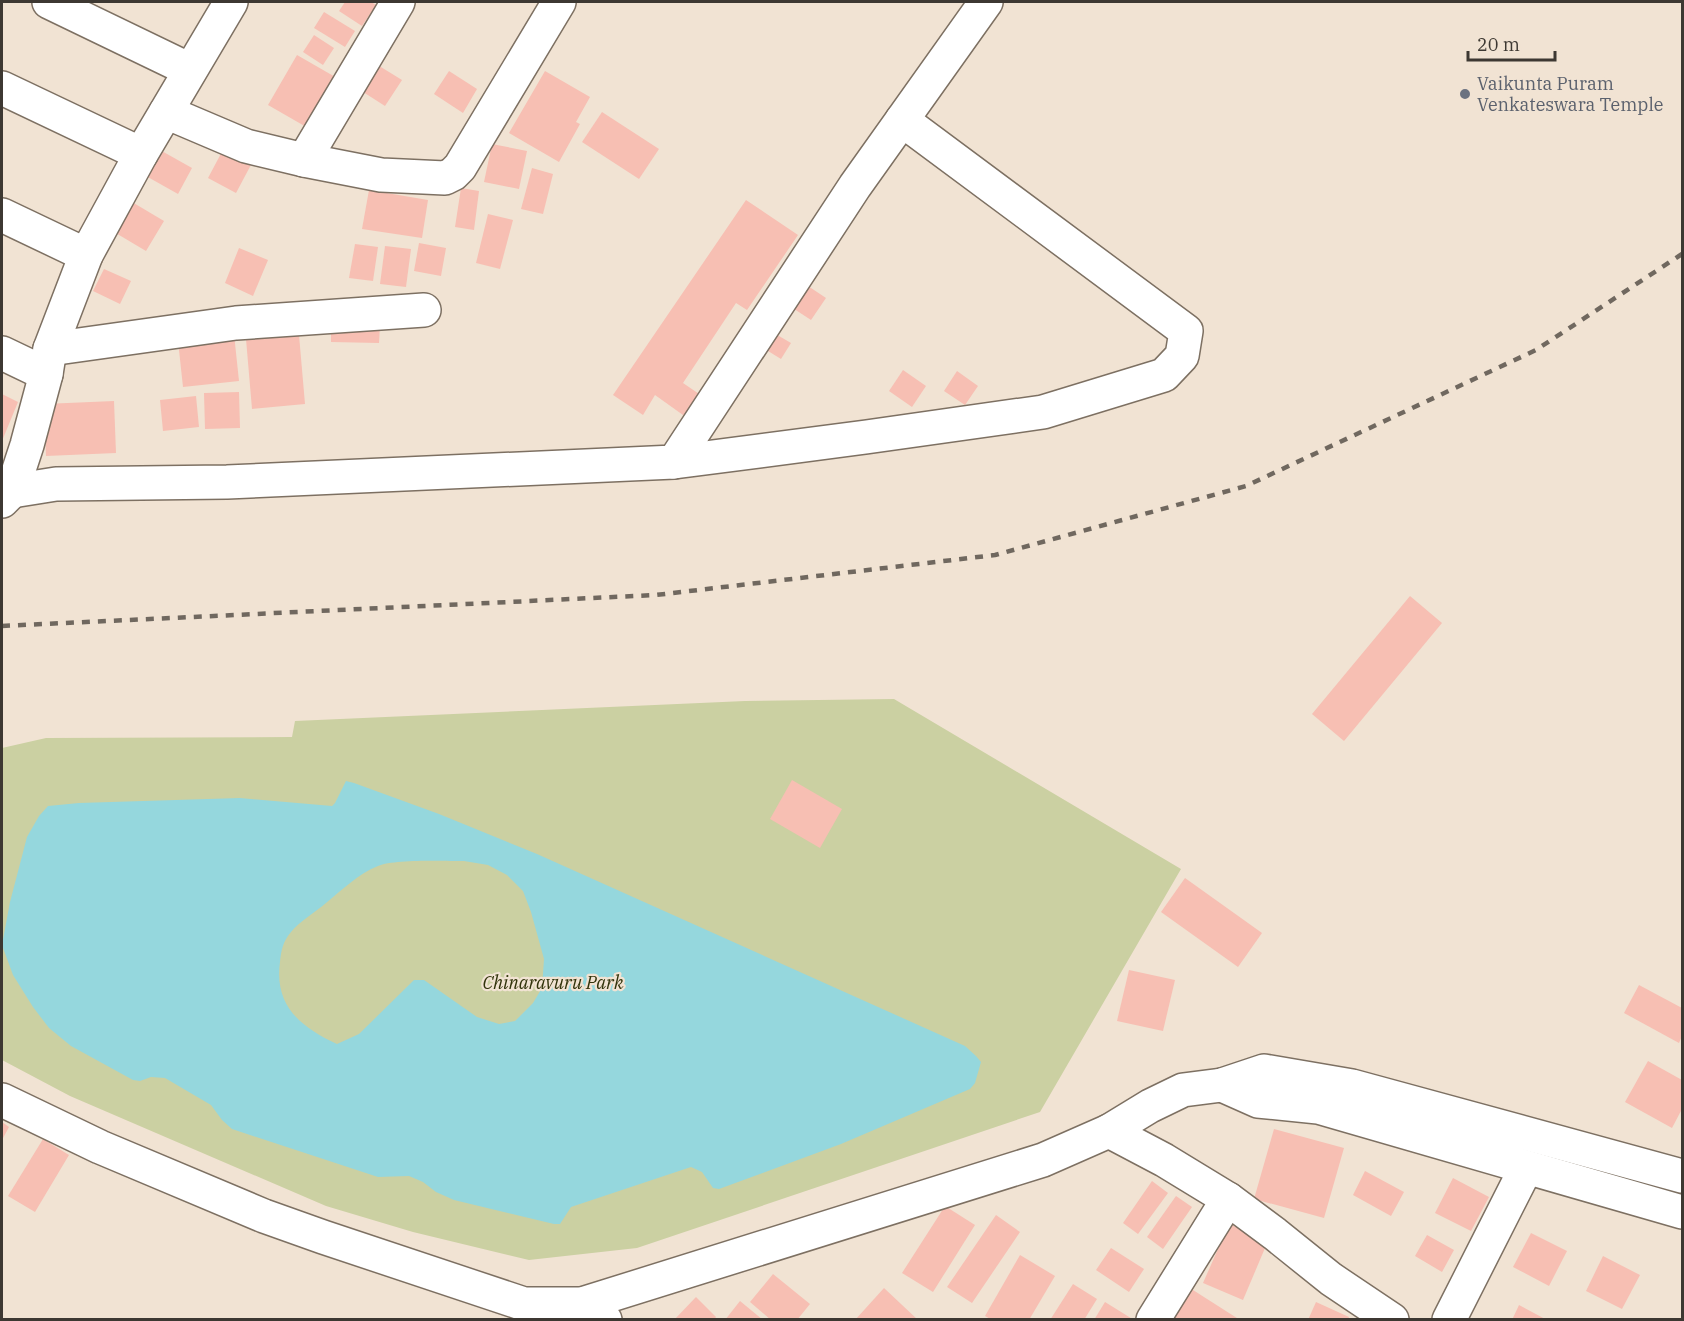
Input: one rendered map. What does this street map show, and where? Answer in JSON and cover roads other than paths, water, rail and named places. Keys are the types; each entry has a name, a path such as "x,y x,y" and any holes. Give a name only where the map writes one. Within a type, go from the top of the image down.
{"street":[{"path":"49,2 190,70"},
{"path":"7,496 27,445 48,361 86,255 141,154 231,2"},
{"path":"304,160 398,2"},
{"path":"166,112 246,146 304,160 381,175 445,178 460,167 559,2"},
{"path":"674,462 855,186 986,2"},
{"path":"2,88 141,154"},
{"path":"7,496 56,484 226,482 674,462 1043,412 1164,375 1182,356 1186,331 902,120"},
{"path":"2,215 86,255"},
{"path":"2,353 48,361 236,323 424,310"},
{"path":"2,1100 100,1147 264,1216 520,1312 593,1312 1043,1160 1109,1131 1150,1106 1183,1090 1222,1085 1264,1071 1352,1086 1683,1176"},
{"path":"1222,1085 1258,1101 1318,1107 1683,1212"},
{"path":"1109,1131 1164,1160 1228,1199 1331,1279 1392,1320"},
{"path":"1449,1320 1526,1168"},
{"path":"1153,1320 1228,1199"}],"water":[{"path":"346,781 354,783 439,814 537,854 965,1046 981,1062 975,1083 970,1089 841,1144 719,1189 713,1188 702,1172 691,1167 571,1207 560,1224 554,1224 454,1200 409,1176 378,1177 232,1129 211,1105 165,1078 151,1077 140,1081 133,1080 71,1046 49,1028 13,975 2,945 10,902 27,837 39,816 48,806 240,798 332,806","holes":["464,861 488,865 507,875 523,891 544,959 542,988 533,1003 515,1021 499,1024 477,1017 424,980 414,980 359,1034 337,1044 312,1030 292,1013 281,991 279,977 284,943 288,935 299,924 350,883 378,866 395,862"]}],"railway":[{"path":"2,626 656,595 995,555 1246,486 1536,350 1682,254"}],"place":[{"name":"Vaikunta Puram Venkateswara Temple","path":"1465,94"}],"park label":[{"name":"Chinaravuru Park","path":"553,983"}]}
